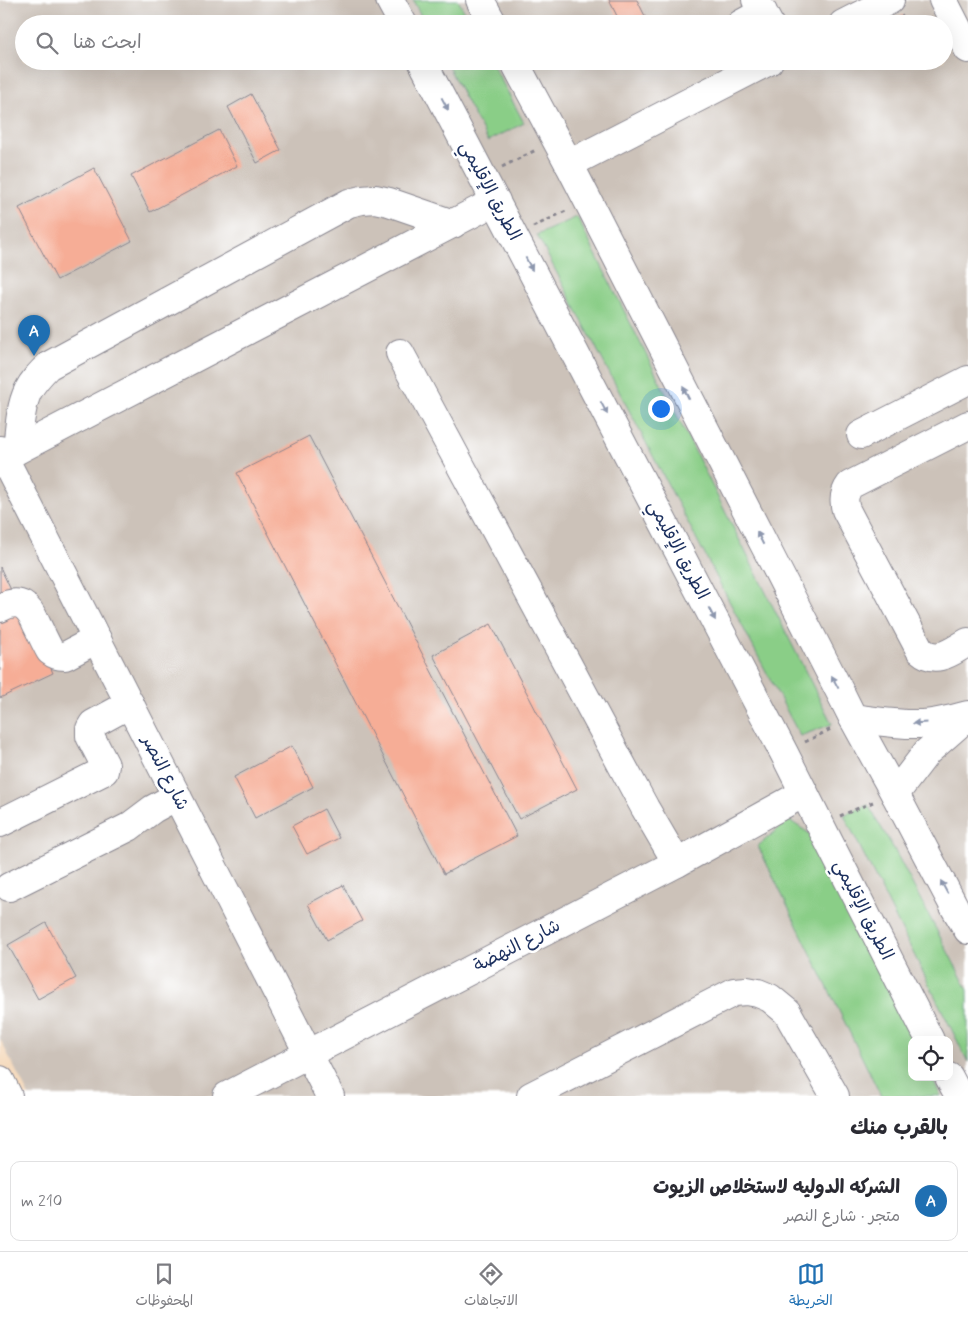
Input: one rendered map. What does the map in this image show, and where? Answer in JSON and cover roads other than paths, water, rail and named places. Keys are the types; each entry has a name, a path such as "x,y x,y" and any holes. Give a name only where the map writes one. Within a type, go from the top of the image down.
{"main road":[{"path":"390,0 398,15"},
{"path":"480,0 488,15"},
{"path":"861,15 890,0"},
{"path":"942,0 950,15"},
{"path":"953,21 968,49"},
{"name":"الطريق الإقليمي","path":"427,70 784,753 928,1036"},
{"path":"519,70 588,200 853,718 968,930"},
{"path":"563,152 750,70"},
{"path":"5,454 28,392 36,378 48,366 349,203 375,199 453,224"},
{"path":"5,454 496,201"},
{"path":"400,353 677,863"},
{"path":"861,436 968,380"},
{"path":"968,425 850,485 844,496 846,510 920,650 929,656 939,657 968,642"},
{"name":"شارع النصر","path":"5,454 330,1096"},
{"path":"0,608 15,603 27,607 32,613 50,651 60,656 65,656 97,639"},
{"path":"0,823 104,771 105,765 90,736 90,729 93,724 130,704"},
{"path":"853,718 922,724 968,716"},
{"path":"895,794 927,752 968,716"},
{"name":"شارع النهضة","path":"227,1096 677,863 804,793"},
{"path":"9,887 129,827 153,809 177,796"},
{"path":"531,1096 734,992 746,991 770,998 787,1012 835,1096"},
{"path":"0,1080 8,1096"},
{"path":"951,1081 959,1096"}],"place":[{"name":"الشركه الدوليه لاستخلاص الزيوت","path":"34,356"}]}
